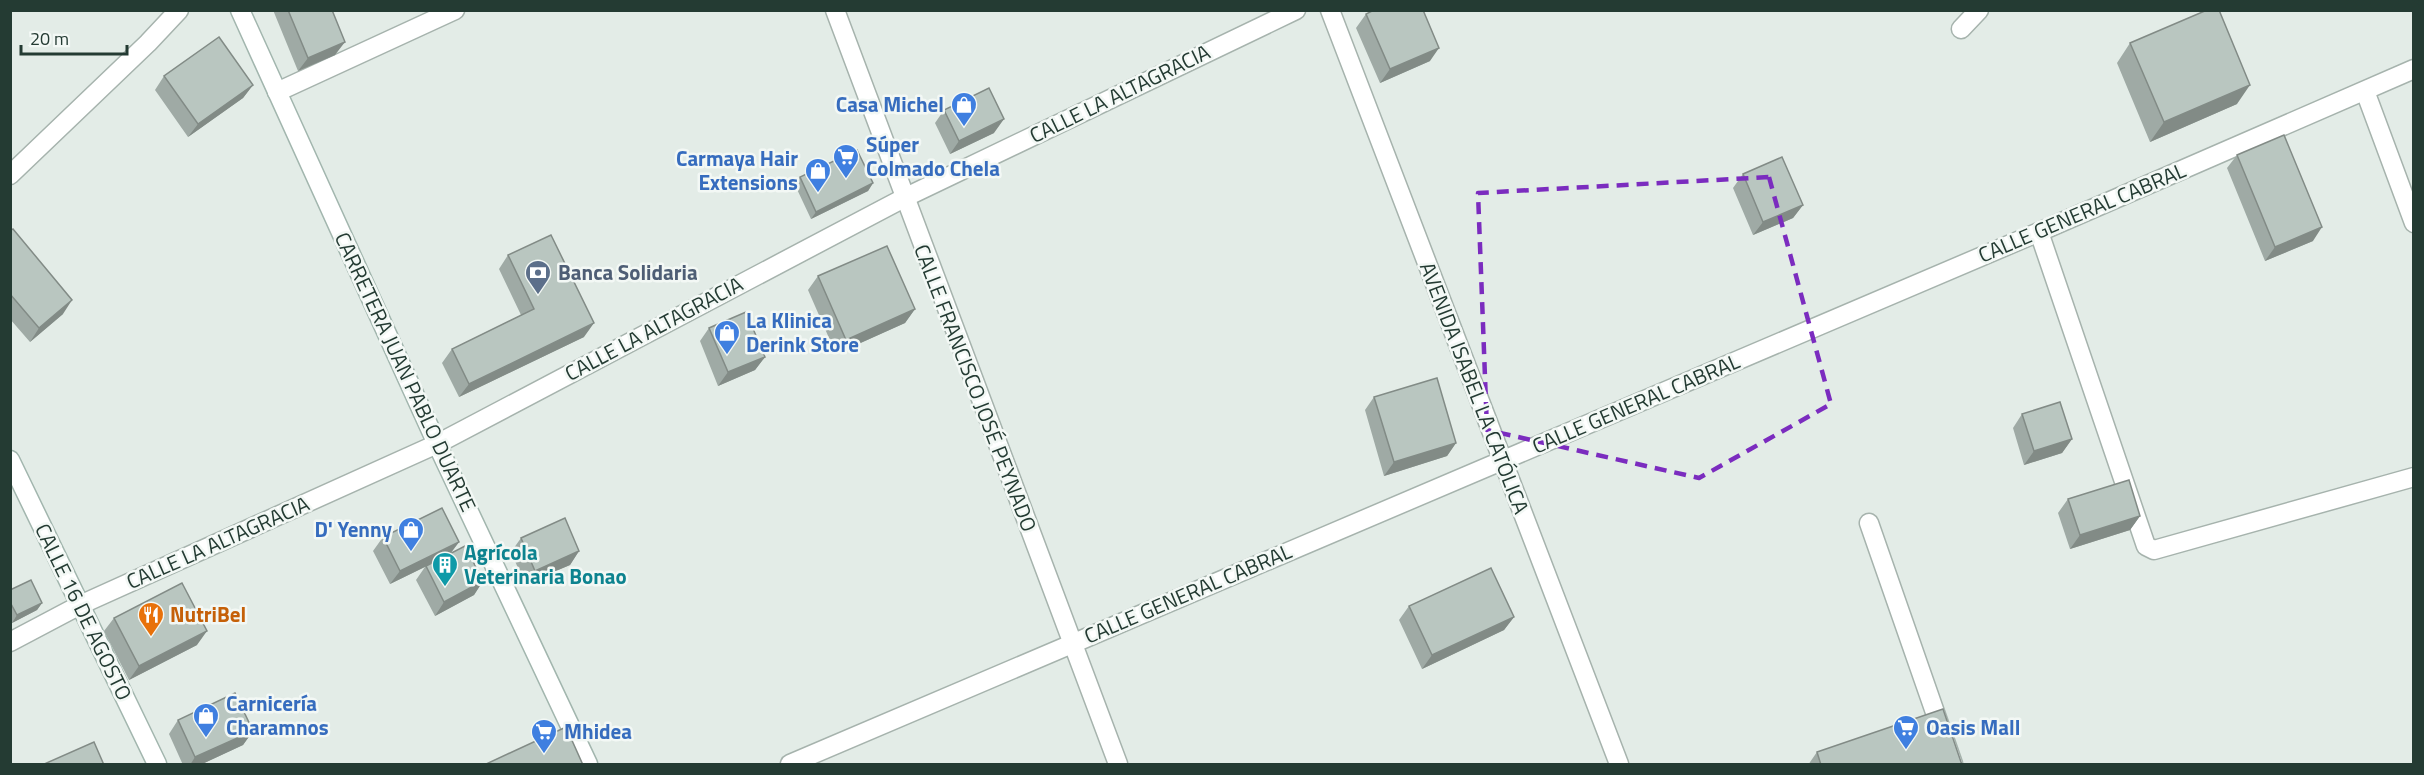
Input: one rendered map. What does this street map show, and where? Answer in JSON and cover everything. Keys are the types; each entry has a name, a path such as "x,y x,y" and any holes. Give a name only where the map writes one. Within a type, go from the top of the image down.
{"street":[{"path":"10,175 148,44 179,10"},
{"name":"CARRETERA JUAN PABLO DUARTE","path":"240,10 436,444 588,765"},
{"path":"277,92 455,10"},
{"name":"CALLE FRANCISCO JOSÉ PEYNADO","path":"835,10 1118,765"},
{"name":"CALLE LA ALTAGRACIA","path":"10,642 80,605 436,444 904,198 1296,10"},
{"name":"AVENIDA ISABEL LA CATÓLICA","path":"1330,10 1619,765"},
{"path":"1961,29 1979,10"},
{"name":"CALLE GENERAL CABRAL","path":"790,765 2039,232 2414,69"},
{"path":"2365,91 2414,223"},
{"path":"2039,232 2142,534 2150,549 2154,550 2414,477"},
{"name":"CALLE 16 DE AGOSTO","path":"10,460 157,765"},
{"path":"1869,523 1953,765"}],"highlighted area":[{"path":"1769,177 1831,404 1699,478 1487,430 1478,193"}],"building":[{"path":"288,10 332,10 345,42 308,58"},
{"path":"1374,10 1423,10 1439,48 1390,69 1366,14"},
{"path":"2207,10 2219,10 2250,85 2164,122 2130,43"},
{"path":"219,37 253,85 198,124 164,76"},
{"path":"989,88 1004,119 959,141 944,110"},
{"path":"2284,135 2322,227 2275,247 2237,155"},
{"path":"857,150 873,183 816,212 800,177"},
{"path":"1782,157 1803,205 1763,222 1743,174"},
{"path":"13,229 72,300 39,328 10,294 10,231"},
{"path":"551,235 594,323 469,384 452,349 534,309 508,255"},
{"path":"887,246 915,309 846,340 818,276"},
{"path":"746,312 765,357 728,372 709,328"},
{"path":"1437,378 1456,443 1394,462 1374,397"},
{"path":"2060,402 2072,439 2034,451 2022,414"},
{"path":"2129,480 2140,516 2080,535 2068,499"},
{"name":"D' Yenny","path":"442,508 459,542 400,571 383,537"},
{"path":"565,518 579,551 535,571 521,538"},
{"path":"465,546 483,581 444,602 426,566"},
{"path":"1491,568 1514,617 1432,655 1409,606"},
{"path":"31,580 42,603 17,615 10,602 10,590"},
{"name":"NutriBel","path":"182,583 207,631 139,666 114,618"},
{"name":"Carnicería Charamnos","path":"235,693 253,731 195,757 178,720"},
{"path":"1943,709 1962,765 1821,765 1817,752"},
{"path":"566,727 583,765 484,765"},
{"path":"94,742 104,765 42,765"}],"place":[{"name":"Casa Michel","path":"964,128"},
{"name":"Súper Colmado Chela","path":"846,180"},
{"name":"Carmaya Hair Extensions","path":"818,194"},
{"name":"Banca Solidaria","path":"538,296"},
{"name":"La Klinica Derink Store","path":"727,356"},
{"name":"D' Yenny","path":"411,553"},
{"name":"Agrícola Veterinaria Bonao","path":"445,588"},
{"name":"NutriBel","path":"151,638"},
{"name":"Carnicería Charamnos","path":"206,739"},
{"name":"Oasis Mall","path":"1906,751"},
{"name":"Mhidea","path":"544,755"}]}
